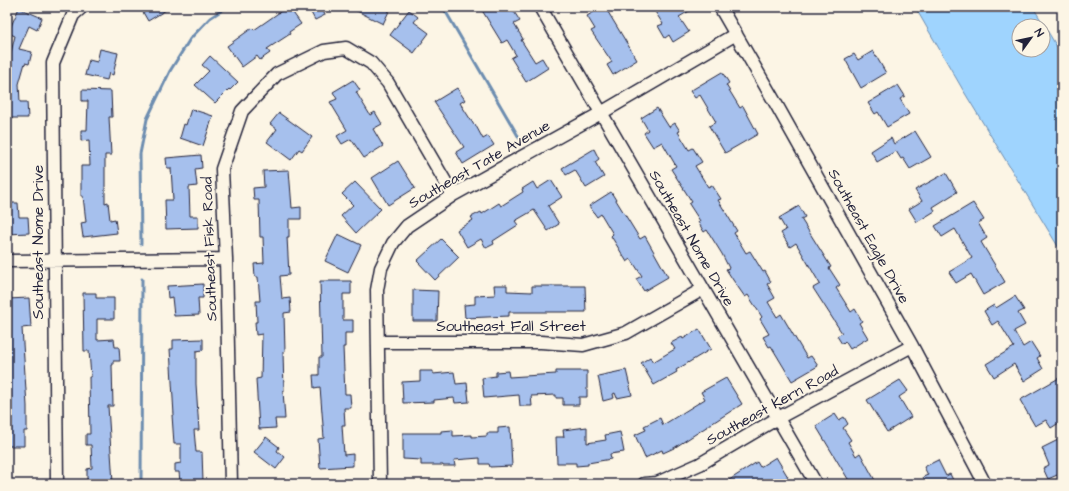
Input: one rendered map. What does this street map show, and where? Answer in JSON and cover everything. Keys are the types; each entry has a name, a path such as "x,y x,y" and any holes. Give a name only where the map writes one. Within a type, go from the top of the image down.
{"street":[{"name":"Southeast Nome Drive","path":"57,484 53,63 73,15 82,7"},
{"name":"Southeast Nome Drive","path":"540,7 816,484"},
{"name":"Southeast Eagle Drive","path":"720,7 912,346 985,484"},
{"name":"Southeast Tate Avenue","path":"380,484 377,290 381,268 393,243 407,226 453,195 601,113 736,34"},
{"name":"Southeast Fisk Road","path":"231,484 226,259 222,169 242,110 277,74 324,51 346,48 371,63 388,82 453,195"},
{"path":"7,260 226,259"},
{"name":"Southeast Fall Street","path":"378,342 541,342 583,345 626,333 703,289"},
{"name":"Southeast Kern Road","path":"644,484 656,483 700,464 778,418 912,346"}],"water":[{"path":"915,7 1033,7 1040,18 1011,18 1011,58 1051,58 1051,37 1062,55 1062,253 963,90"}],"building":[{"path":"140,7 171,7 148,21"},
{"path":"289,7 301,24 289,32 290,34 267,49 270,53 260,60 257,56 242,67 227,46 252,28 254,30"},
{"path":"308,7 321,7 325,15 315,20"},
{"path":"349,7 391,7 383,24"},
{"path":"480,7 511,7 520,21 514,24 523,39 521,40 535,62 542,58 548,68 526,82 511,58 516,55 507,40 502,43"},
{"path":"602,7 605,7 637,60 613,75 607,65 612,62 591,31 595,29 587,16"},
{"path":"652,7 696,7 679,17 689,32 673,42 669,35 665,38 658,26 663,24"},
{"path":"19,8 42,18 37,30 29,26 19,49 32,52 29,64 25,63 19,84 20,102 27,102 28,118 7,118 7,55 10,56 15,36 8,33"},
{"path":"409,10 418,17 414,22 429,33 414,53 390,35"},
{"path":"100,49 118,53 113,75 109,73 107,80 85,75 89,60 97,62"},
{"path":"873,51 886,73 861,88 845,59 854,54 858,60"},
{"path":"210,56 238,82 215,103 195,85 209,71 202,65"},
{"path":"722,72 729,83 726,85 740,108 743,106 758,134 725,153 709,126 716,122 700,95 695,98 690,91"},
{"path":"353,80 360,90 356,92 370,115 375,112 382,124 373,129 383,146 364,158 351,139 342,144 337,136 347,130 330,102 337,99 333,92"},
{"path":"898,85 905,96 900,99 909,114 887,127 878,112 875,114 868,103"},
{"path":"457,88 465,100 460,103 474,125 475,124 483,139 488,136 494,145 463,164 456,152 464,147 434,102"},
{"path":"82,90 111,91 112,117 109,117 111,155 105,155 105,203 108,202 110,220 115,219 117,233 83,237 81,223 86,222 83,196 81,196 81,166 90,166 89,140 81,141 81,130 87,130 88,101 82,101"},
{"path":"657,108 669,127 675,123 680,131 678,132 689,150 693,148 702,162 695,166 708,187 712,185 721,199 718,200 737,231 734,233 746,253 750,251 763,272 765,271 771,282 767,284 775,298 768,302 777,317 781,314 807,358 811,356 818,366 792,381 771,346 769,347 763,337 769,334 760,319 762,317 748,295 745,297 733,280 726,269 729,268 722,254 707,230 704,232 698,222 700,221 689,204 692,202 671,169 676,166 662,142 653,147 644,133 648,130 641,118"},
{"path":"191,109 213,116 203,146 180,138 184,124 186,125"},
{"path":"279,113 312,137 302,151 299,149 291,160 267,142 277,129 270,124"},
{"path":"915,131 931,157 910,169 903,158 901,159 896,151 877,162 871,151 891,138 894,144"},
{"path":"594,149 599,159 595,162 604,177 586,188 575,170 566,175 562,168"},
{"path":"201,155 202,168 195,169 197,186 189,187 190,216 198,216 198,228 166,229 165,200 173,200 171,168 167,168 166,158"},
{"path":"398,161 415,188 388,205 372,178"},
{"path":"289,170 292,208 301,207 301,219 289,219 289,237 287,237 289,275 280,276 282,299 290,298 291,312 284,313 285,352 283,352 283,391 285,419 275,419 276,428 259,429 256,379 261,378 262,334 256,335 256,301 260,301 258,277 255,277 254,264 264,263 263,237 260,237 259,200 254,200 253,188 264,187 263,171"},
{"path":"946,173 957,192 933,207 935,211 917,222 909,209 922,201 915,190"},
{"path":"551,180 562,197 548,206 559,224 548,231 534,210 515,221 518,225 493,241 494,244 486,248 481,239 467,247 457,230 473,220 471,217 481,212 482,214 499,203 501,206 523,192 522,189 533,182 537,189"},
{"path":"355,182 381,209 356,233 341,216 353,205 342,194"},
{"path":"611,192 640,239 645,236 668,277 644,291 636,279 642,276 631,259 627,262 611,236 613,234 601,214 597,217 589,206"},
{"path":"7,203 18,203 19,217 28,217 29,233 7,234"},
{"path":"973,203 984,220 978,223 987,238 981,242 1005,282 983,295 971,274 956,283 949,272 972,258 955,229 942,237 935,226"},
{"path":"799,206 805,217 801,219 831,267 829,268 840,285 836,288 851,312 855,309 862,321 859,323 868,338 850,349 845,341 842,344 837,336 842,333 813,288 820,284 796,243 790,247 781,233 786,230 779,218"},
{"path":"338,234 361,245 348,272 325,261"},
{"path":"441,239 459,257 435,280 417,261"},
{"path":"320,281 351,281 351,294 343,294 343,320 353,320 353,333 345,333 345,347 343,347 345,394 350,394 351,408 344,408 345,425 342,425 344,455 353,454 353,466 320,468 318,439 324,438 320,387 314,388 313,375 319,375 319,357 322,357"},
{"path":"203,284 203,298 198,298 199,315 174,316 172,297 168,298 167,286"},
{"path":"494,285 507,285 507,291 532,292 532,286 585,286 586,312 509,312 509,316 465,318 464,305 475,304 475,296 495,295"},
{"path":"413,290 438,291 437,321 413,321"},
{"path":"83,293 96,293 96,298 114,298 114,319 97,319 97,340 114,339 115,347 119,347 120,361 113,361 112,365 113,406 108,406 113,483 87,484 87,469 92,468 91,445 86,445 86,434 90,434 89,377 91,377 89,351 84,351"},
{"path":"1015,296 1024,310 1018,313 1025,325 1014,331 1023,347 1031,342 1040,356 1037,358 1043,369 1024,381 1014,364 994,377 986,364 1014,347 998,321 992,325 984,311 994,305 996,308"},
{"path":"29,298 31,327 22,328 27,406 27,431 24,431 24,446 7,446 7,299"},
{"path":"699,329 711,349 676,370 677,372 654,385 641,363 650,357 653,362 675,349 671,343 682,337 683,339"},
{"path":"203,339 203,350 196,351 196,384 199,430 194,430 196,452 202,452 203,482 180,482 179,472 175,472 175,464 181,463 181,444 174,444 172,415 174,415 170,349 173,349 173,340"},
{"path":"626,370 632,395 617,398 615,393 613,394 614,398 603,401 598,376"},
{"path":"420,371 433,371 433,374 454,372 456,384 467,383 469,402 455,403 454,398 434,400 434,402 403,403 402,382 420,381"},
{"path":"508,371 509,377 556,374 556,371 587,371 587,397 579,397 579,405 563,405 563,398 556,398 556,395 531,396 532,406 520,406 519,395 484,398 482,378 496,376 496,372"},
{"path":"726,378 742,404 674,448 663,453 662,450 645,458 635,435 646,430 644,426 660,418 663,425 705,399 701,392"},
{"path":"1059,378 1062,383 1062,421 1051,428 1046,420 1035,426 1020,400"},
{"path":"900,380 908,391 899,397 911,417 887,432 867,400"},
{"path":"835,414 839,420 844,417 848,424 843,428 851,440 848,442 856,456 860,453 877,484 851,484 816,426"},
{"path":"510,427 512,466 490,467 489,464 480,464 480,458 454,460 455,466 421,465 421,460 403,459 403,433 441,433 441,431 453,430 453,436 472,435 472,437 487,436 487,433 498,433 498,428"},
{"path":"587,427 587,443 606,440 605,435 620,432 624,452 610,454 611,459 588,463 588,465 576,466 576,463 557,463 556,437 564,437 563,430"},
{"path":"266,437 279,447 277,451 285,457 276,469 254,452"},
{"path":"1062,438 1062,473 1048,479 1043,468 1049,465 1042,448"},
{"path":"776,457 788,477 776,484 723,484 757,462 760,467"},
{"path":"938,460 946,476 950,474 955,484 927,484 923,477 928,475 924,467"}],"waterway":[{"path":"141,244 140,154 147,119 170,71 190,39 210,18 227,7"},
{"path":"443,7 521,141"},
{"path":"141,484 142,279"}]}
